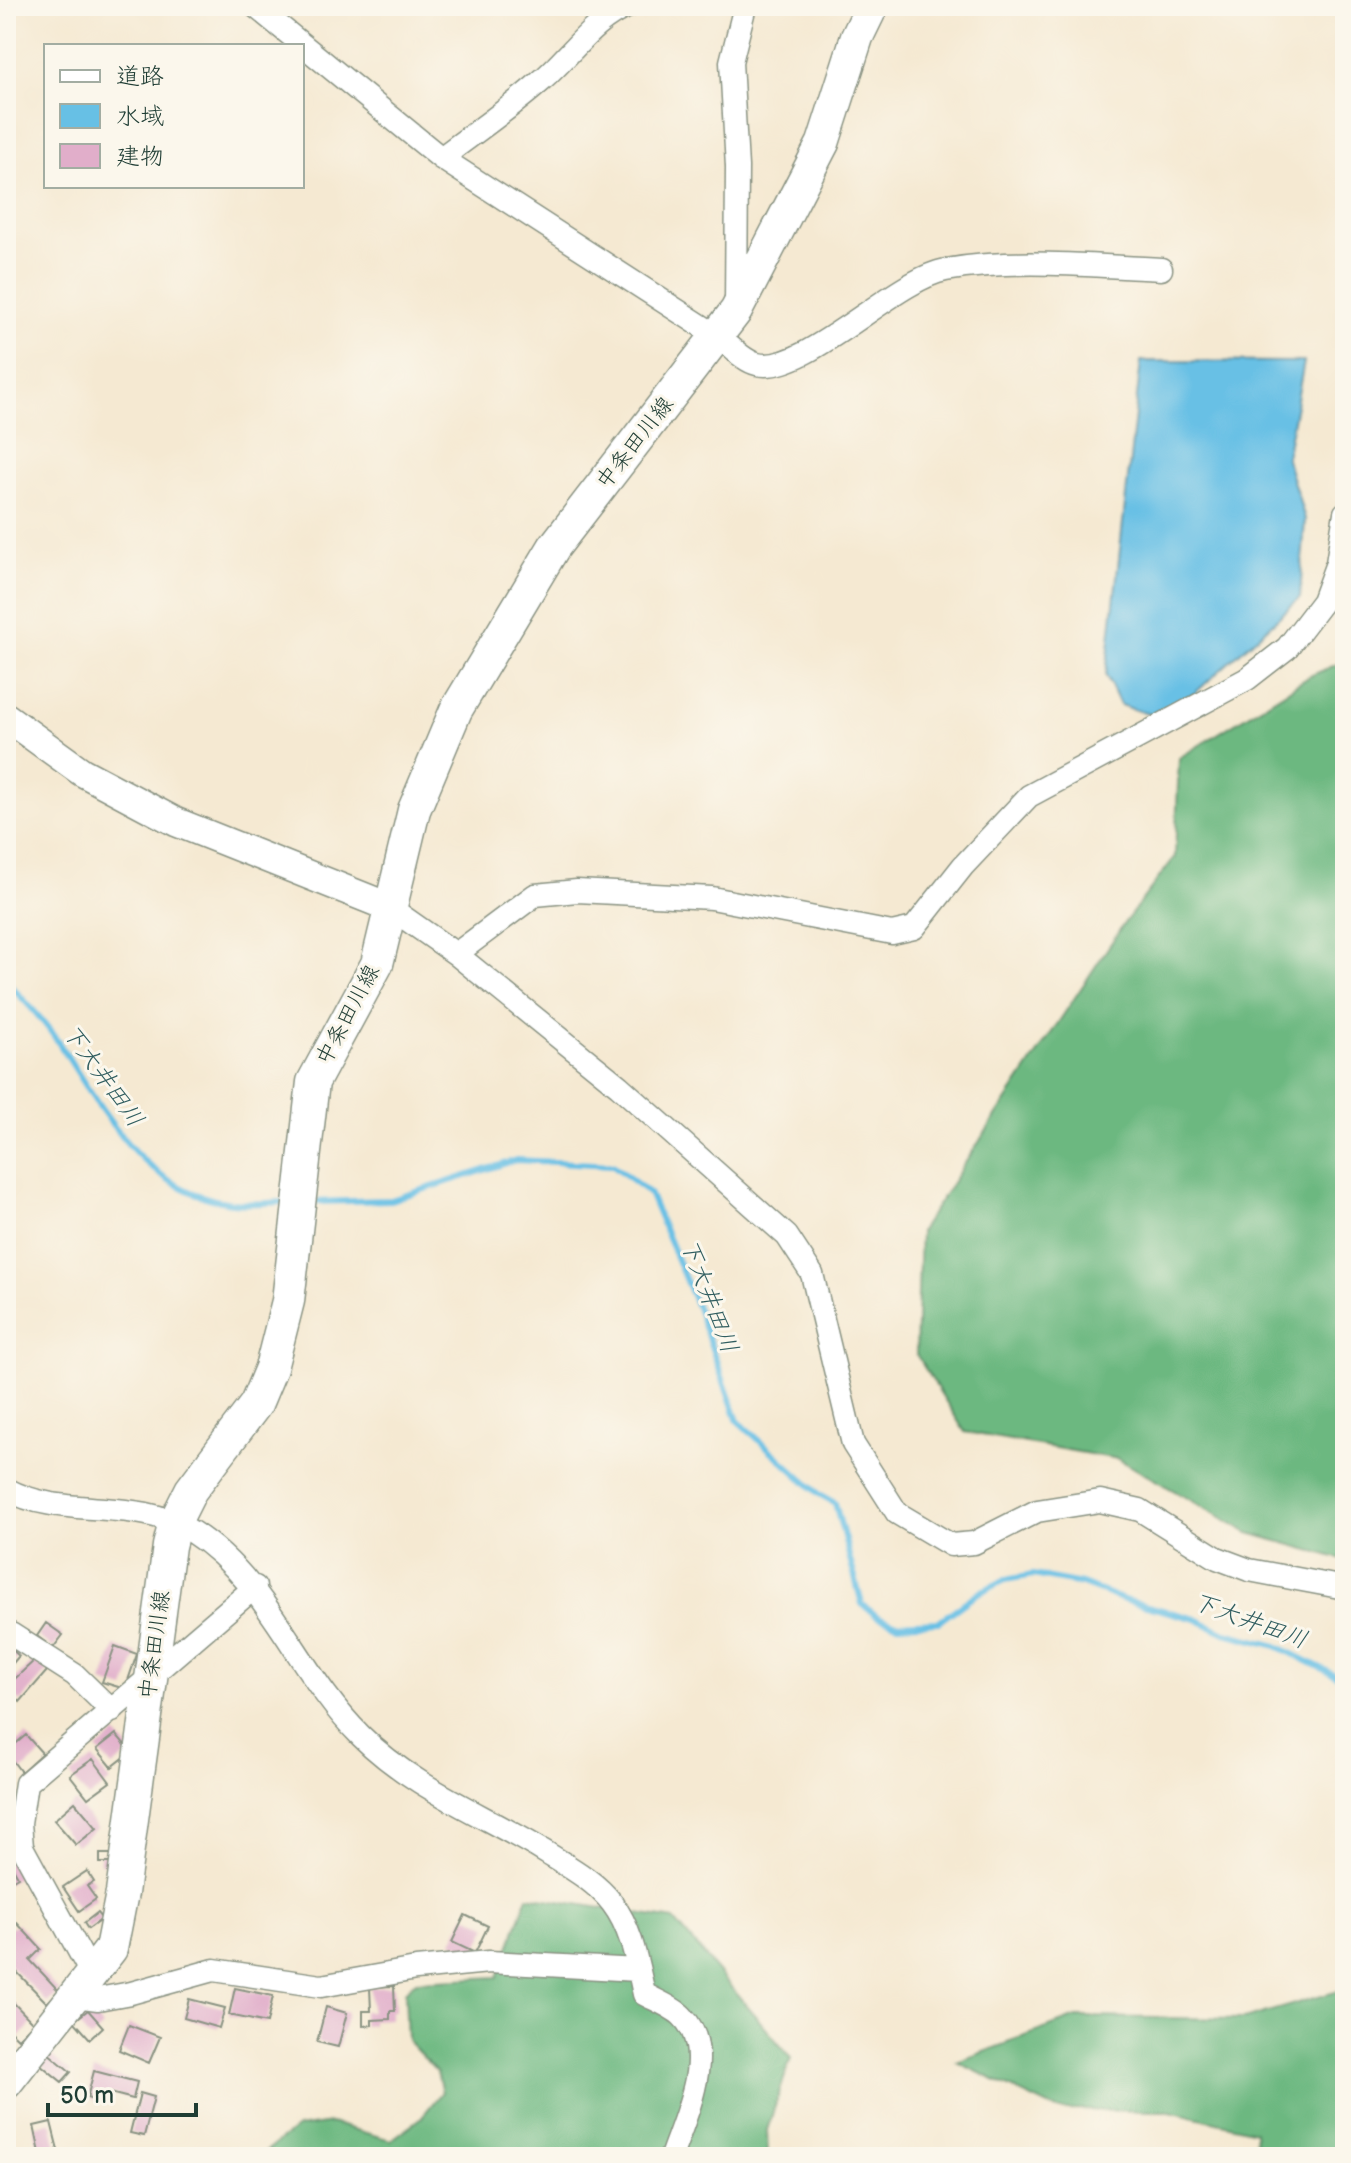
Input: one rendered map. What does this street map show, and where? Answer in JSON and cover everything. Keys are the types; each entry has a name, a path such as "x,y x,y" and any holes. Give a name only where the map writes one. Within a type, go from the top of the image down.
{"main road":[{"name":"中条田川線","path":"6,2083 111,1949 122,1893 175,1522 191,1490 256,1404 271,1368 288,1301 313,1082 377,964 414,810 456,710 554,547 727,323 823,143 857,37 872,6"}],"street":[{"path":"255,6 302,44"},
{"path":"441,158 542,82 581,40 617,11 629,6"},
{"path":"727,323 737,167 731,62 745,6"},
{"path":"304,46 441,158 727,323 753,364 769,366 793,360 894,296 943,270 1021,264 1161,269"},
{"path":"456,954 535,895 577,891 712,898 892,933 914,928 963,866 1029,796 1247,679 1287,648 1323,601 1337,563 1345,513"},
{"path":"6,717 82,772 176,822 389,907 456,954 619,1086 787,1236 812,1274 853,1444 897,1513 951,1545 974,1543 1037,1511 1100,1501 1140,1510 1217,1558 1249,1570 1345,1588"},
{"path":"6,1489 29,1502 67,1508 120,1509 175,1522 230,1562 255,1587 306,1669 360,1736 421,1785 491,1819 585,1876 612,1903 626,1927 644,1994 683,2016 699,2051 697,2077 671,2157"},
{"path":"255,1587 150,1681 26,1783 20,1823 22,1847 83,1986 98,1999 214,1970 321,1986 416,1969 489,1962 638,1970"},
{"path":"11,1634 75,1675 112,1711"}],"green space":[{"path":"1345,661 1345,1560 1249,1533 1118,1459 965,1432 916,1354 920,1231 1125,922 1175,857 1179,758 1312,675"},
{"path":"528,1896 674,1920 791,2058 767,2130 768,2157 258,2157 297,2128 331,2123 391,2140 421,2118 442,2092 437,2072 407,2040 405,1992 416,1981 498,1977"},
{"path":"1345,1989 1345,2157 1257,2157 1255,2131 1170,2111 1057,2110 957,2062 1076,2017 1244,2019"}],"water":[{"path":"1141,361 1304,362 1286,458 1305,519 1300,598 1194,694 1151,715 1120,705 1106,675"}],"building":[{"path":"46,1623 63,1635 53,1648 37,1636"},
{"path":"6,1644 19,1656 6,1671"},
{"path":"115,1646 137,1654 125,1689 102,1682"},
{"path":"36,1659 47,1671 20,1702 6,1687"},
{"path":"116,1734 131,1752 112,1767 97,1749"},
{"path":"26,1735 42,1753 21,1772 6,1752"},
{"path":"93,1759 110,1782 88,1798 70,1775"},
{"path":"75,1802 97,1828 76,1845 54,1820"},
{"path":"100,1854 118,1854 118,1863 100,1863"},
{"path":"6,1855 18,1877 6,1884"},
{"path":"87,1871 94,1882 87,1886 96,1899 79,1911 63,1887"},
{"path":"97,1913 102,1919 88,1929 84,1923"},
{"path":"465,1915 488,1926 475,1953 452,1942"},
{"path":"17,1923 41,1949 30,1960 59,1991 47,2003 6,1961 6,1933"},
{"path":"394,1986 395,2011 390,2011 390,2019 372,2020 372,2025 363,2026 363,2011 371,2011 370,1987"},
{"path":"235,1988 273,1996 267,2023 229,2015"},
{"path":"6,1995 33,2023 18,2038 6,2027"},
{"path":"189,1999 225,2008 219,2028 184,2018"},
{"path":"326,2007 347,2013 338,2047 317,2042"},
{"path":"88,2010 103,2027 90,2039 74,2021"},
{"path":"129,2025 160,2037 149,2063 119,2050"},
{"path":"48,2053 71,2072 62,2082 40,2064"},
{"path":"94,2071 137,2082 133,2099 110,2093 107,2104 87,2098"},
{"path":"140,2093 154,2097 144,2136 130,2133"},
{"path":"51,2122 59,2154 41,2157 34,2126"}],"waterway":[{"name":"下大井田川","path":"6,981 46,1025 107,1118 146,1163 170,1181 196,1194 233,1203 288,1202"},
{"name":"下大井田川","path":"311,1202 391,1200 516,1160 613,1165 649,1193 697,1307 738,1421 819,1494 835,1503 862,1604 878,1617 898,1624 938,1622 978,1593 1005,1580 1033,1575 1082,1584 1124,1600 1196,1619 1225,1633 1277,1646 1345,1680"}]}
